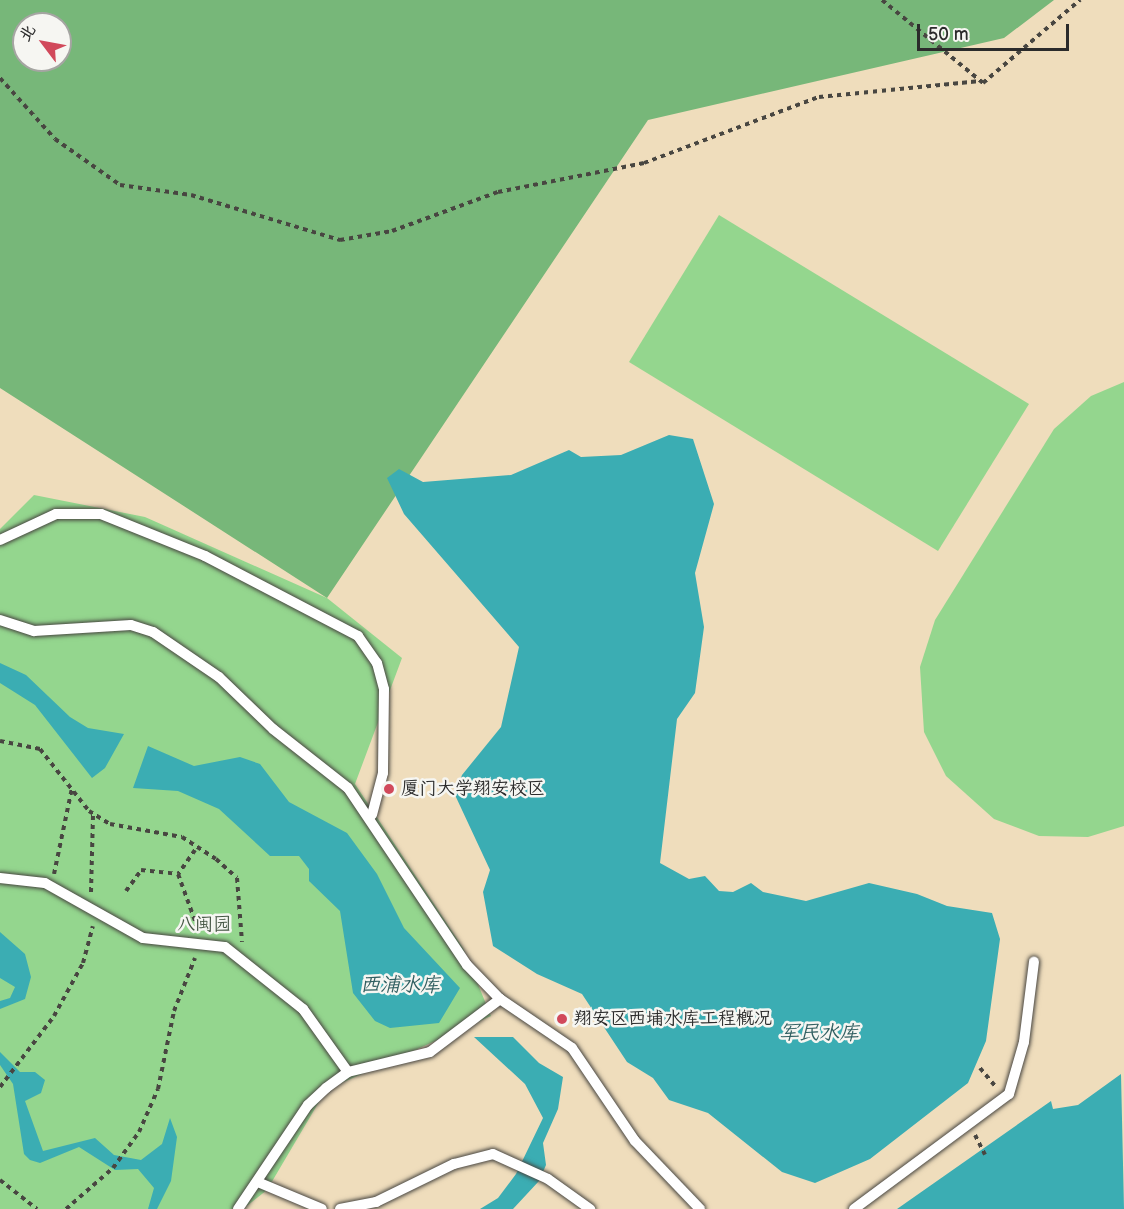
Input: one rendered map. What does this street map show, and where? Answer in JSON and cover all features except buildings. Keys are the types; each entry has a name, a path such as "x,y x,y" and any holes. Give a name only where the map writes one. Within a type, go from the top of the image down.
{"lane":[{"path":"0,540 56,514 101,514 204,556 358,636 377,663 384,689 383,773 372,815"},
{"path":"0,620 34,631 111,624 153,632 219,677 273,729 348,788 372,815 442,933 501,999 572,1047 635,1141 700,1209"},
{"path":"0,878 19,876 50,886 150,940 201,942 225,947 303,1009 348,1072"},
{"path":"854,1209 970,1127 1005,1098 1024,1042 1034,962"},
{"path":"238,1209 260,1183 308,1105 348,1072 430,1052 501,999"},
{"path":"340,1209 408,1190 473,1156 506,1156 548,1179 590,1209"},
{"path":"260,1183 322,1209"}],"path":[{"path":"882,0 980,81"},
{"path":"0,78 55,139 120,184 191,195 340,240 392,231 498,192 644,163 819,97 980,81 1080,0"},
{"path":"0,741 40,749 93,813 110,824 182,837 195,850 237,878 244,922 241,958"},
{"path":"50,886 72,788"},
{"path":"0,1087 54,1016 83,963 96,911 89,848 93,813"},
{"path":"178,874 195,850"},
{"path":"126,891 141,870 178,874"},
{"path":"66,1209 113,1168 139,1132 158,1089 174,1011 201,942 178,874"},
{"path":"980,1068 1005,1098"},
{"path":"970,1127 986,1155"},
{"path":"0,1180 37,1209"}],"green space":[{"path":"0,0 1054,0 1004,38 648,120 327,598 0,388"},
{"path":"719,215 1029,404 938,551 629,362"},
{"path":"1124,382 1124,826 1088,837 1039,836 994,819 946,776 924,732 920,667 935,620 1054,429 1091,396"},
{"name":"八闽园","path":"34,495 145,517 327,598 402,658 355,784 463,948 491,1016 326,1090 267,1190 243,1209 0,1209 0,529"}],"water":[{"name":"军民水库","path":"669,435 693,439 714,504 695,573 704,627 695,693 677,719 660,863 689,879 705,876 719,891 733,892 751,883 763,892 806,901 869,883 917,894 947,906 992,913 1000,939 986,1041 968,1083 870,1159 815,1183 782,1172 708,1113 669,1100 653,1078 627,1062 582,994 537,974 493,946 483,892 490,870 455,795 462,775 501,727 519,647 404,514 387,478 399,469 423,482 511,475 569,450 581,457 621,455"},
{"path":"0,663 26,675 70,717 88,728 124,734 105,768 92,778 35,705 0,683"},
{"name":"西浦水库","path":"148,746 194,766 240,757 260,764 289,802 347,833 377,874 404,928 460,988 439,1023 390,1028 375,1021 353,993 340,911 309,881 309,869 299,856 270,856 219,809 178,791 133,788"},
{"path":"0,932 25,954 31,977 25,999 0,1009 0,1001 10,998 15,987 0,978"},
{"name":"西浦水库","path":"474,1037 513,1037 539,1063 563,1077 558,1109 543,1143 546,1165 539,1181 513,1209 480,1209 498,1198 516,1174 543,1118 525,1084"},
{"path":"0,1052 20,1072 35,1072 45,1080 41,1093 25,1101 43,1151 95,1138 114,1155 141,1160 162,1144 170,1118 177,1137 171,1181 157,1209 148,1209 154,1188 138,1169 115,1170 79,1147 40,1163 30,1160 24,1154 13,1084 0,1065"},
{"path":"1121,1074 1124,1209 897,1209 1051,1101 1053,1109 1078,1105"}],"place":[{"name":"厦门大学翔安校区","path":"389,789"},
{"name":"翔安区西埔水库工程概况","path":"562,1019"}]}
